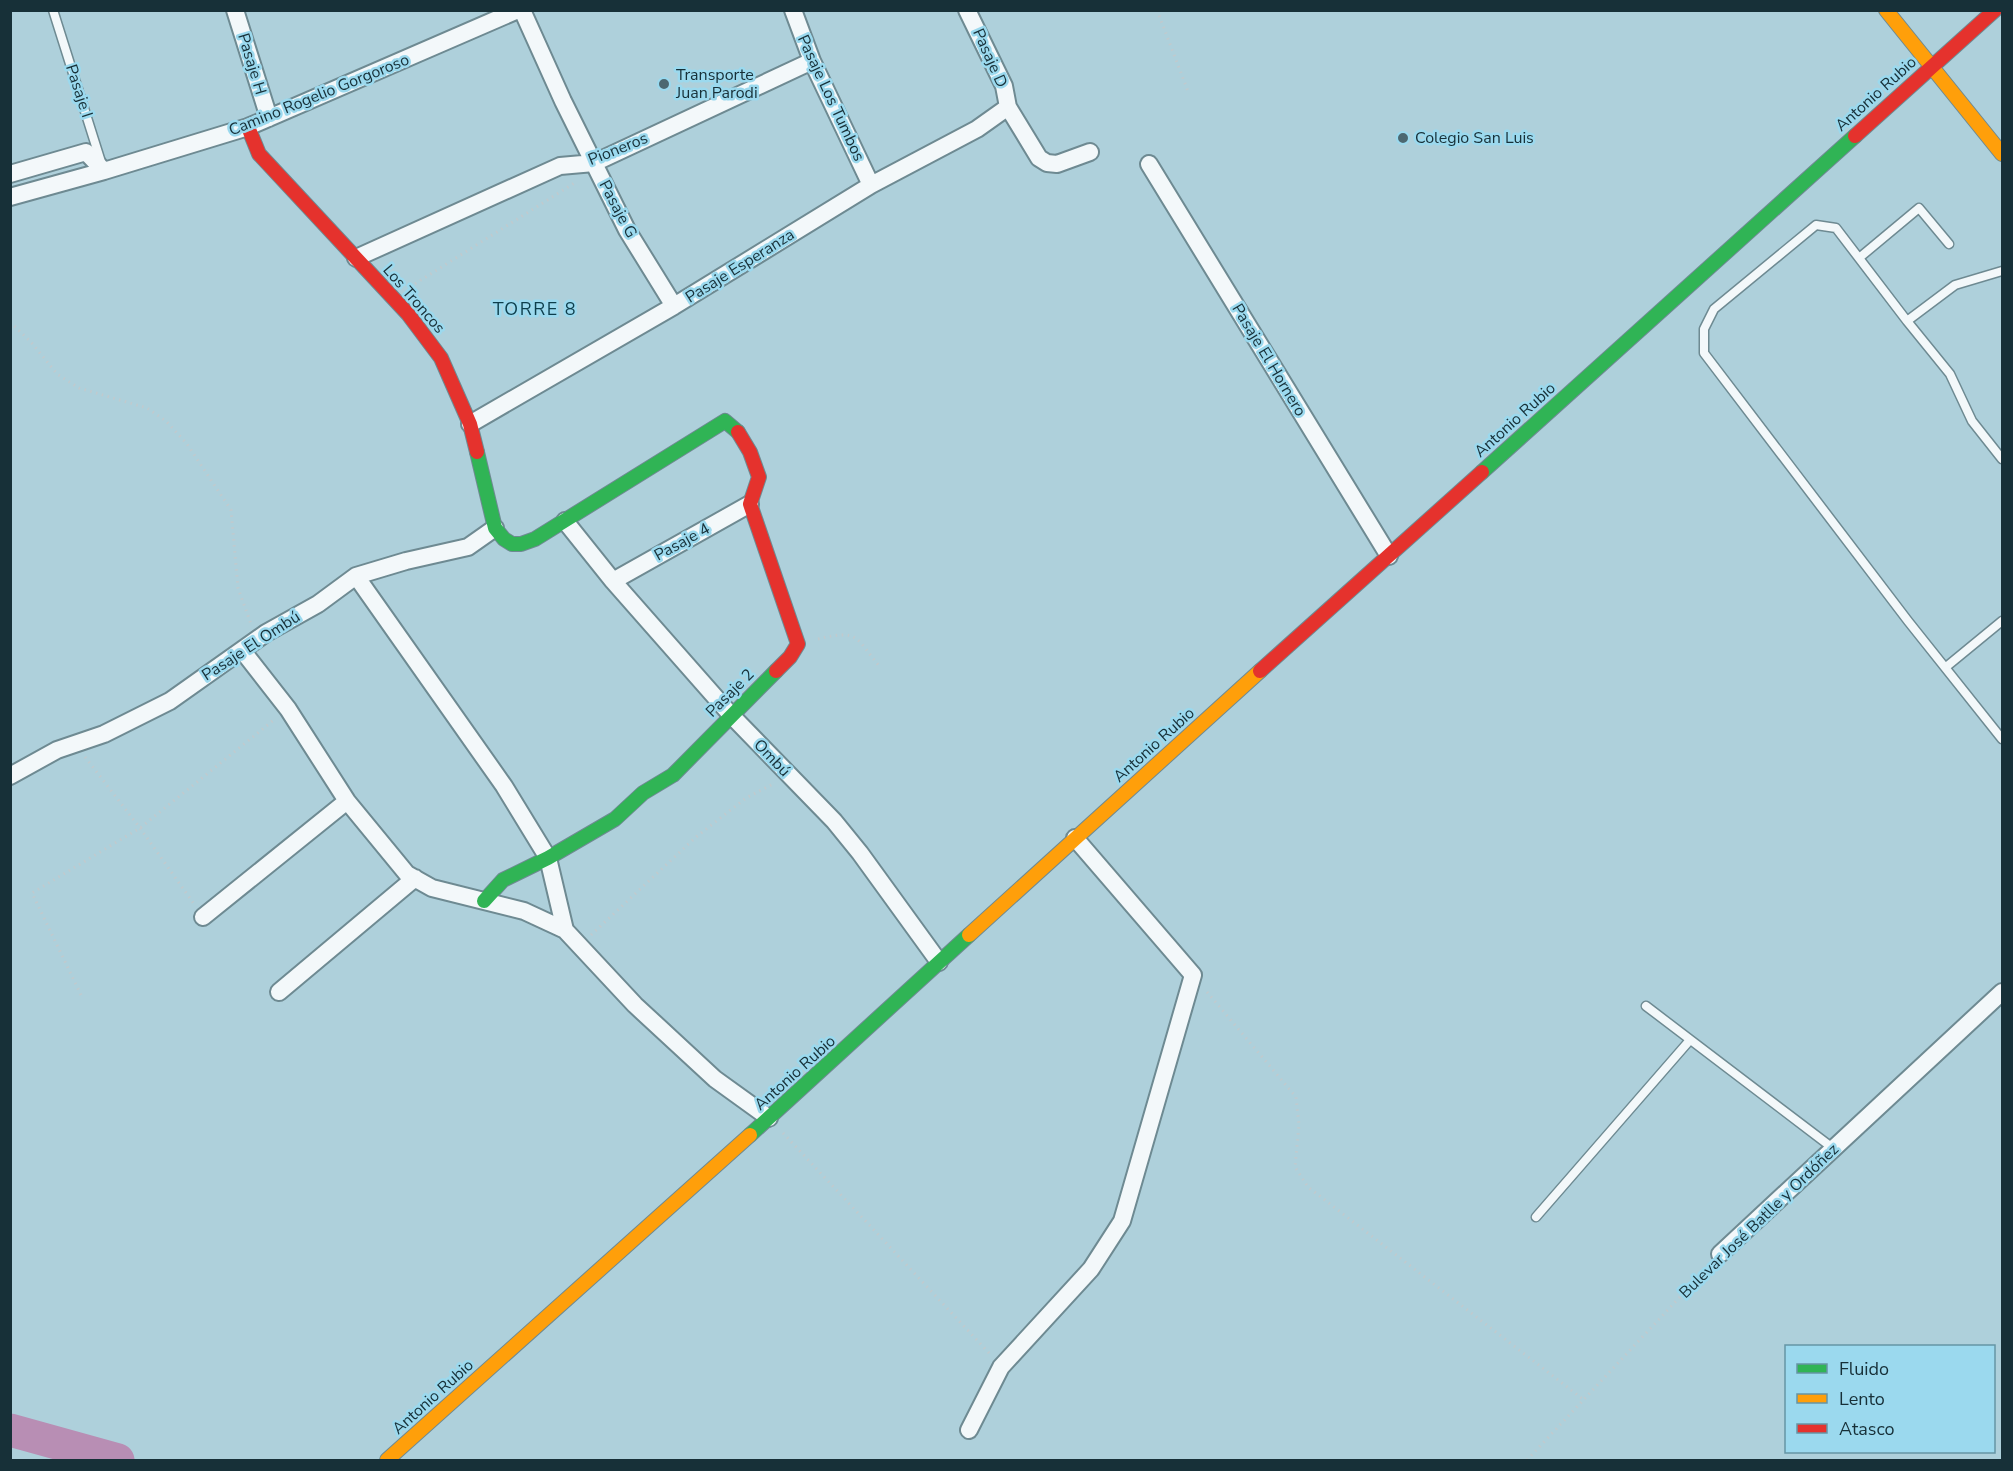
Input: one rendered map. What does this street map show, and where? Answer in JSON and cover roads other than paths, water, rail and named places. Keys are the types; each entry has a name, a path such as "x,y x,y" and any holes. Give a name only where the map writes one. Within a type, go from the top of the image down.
{"street":[{"name":"Pasaje H","path":"235,10 269,118"},
{"name":"Camino Rogelio Gorgoroso","path":"10,197 248,127 520,10"},
{"name":"Pasaje G","path":"520,10 627,230 674,306"},
{"name":"Pasaje Los Tumbos","path":"793,10 812,61 871,185"},
{"name":"Pasaje D","path":"967,10 1004,86 1008,107 1039,158 1047,163 1057,164 1090,152"},
{"path":"1886,10 2002,154"},
{"name":"Antonio Rubio","path":"387,1461 1995,10"},
{"name":"Pioneros","path":"356,258 560,166 594,163 812,61"},
{"name":"Pasaje Esperanza","path":"470,424 674,306 871,185 977,129 1008,107"},
{"name":"Los Troncos","path":"248,127 258,154 393,298 429,339 441,358 470,424 495,528"},
{"path":"10,174 86,152 104,171"},
{"name":"Pasaje El Hornero","path":"1149,164 1389,556"},
{"path":"495,528 505,542 513,545 522,545 535,539 725,421 740,435 750,452 759,477 750,504"},
{"name":"Pasaje 4","path":"613,581 750,504"},
{"name":"Pasaje 2","path":"484,901 503,879 548,858 615,819 643,793 673,775 790,657 798,644 750,504"},
{"name":"Ombú","path":"565,521 613,581 731,715 814,801 860,853 939,962"},
{"name":"Pasaje El Ombú","path":"10,776 57,750 104,734 170,701 257,639 318,604 356,576 406,561 468,547 495,528"},
{"path":"356,576 504,786 548,858 565,930"},
{"path":"242,650 288,709 348,801 407,874 432,888 524,911 565,930 636,1005 715,1079 769,1118"},
{"path":"203,917 348,801"},
{"path":"969,1430 1001,1366 1091,1269 1122,1221 1193,975 1075,838"},
{"path":"279,992 415,878"},
{"name":"Bulevar José Batlle y Ordóñez","path":"1720,1254 2002,992"}],"lane":[{"name":"Pasaje I","path":"53,10 104,171"},
{"path":"1859,258 1919,208 1949,244"},
{"path":"2002,459 1972,421 1950,374 1836,228 1816,225 1714,309 1704,329 1704,353 2002,739"},
{"path":"1907,321 1955,285 2002,271"},
{"path":"1946,667 2002,621"},
{"path":"1646,1006 1834,1149"},
{"path":"1536,1217 1690,1040"}],"waterway":[{"path":"10,1430 118,1460"}],"place":[{"name":"Transporte Juan Parodi","path":"664,84"},
{"name":"Colegio San Luis","path":"1403,138"}],"district":[{"name":"TORRE 8","path":"535,309"}]}
